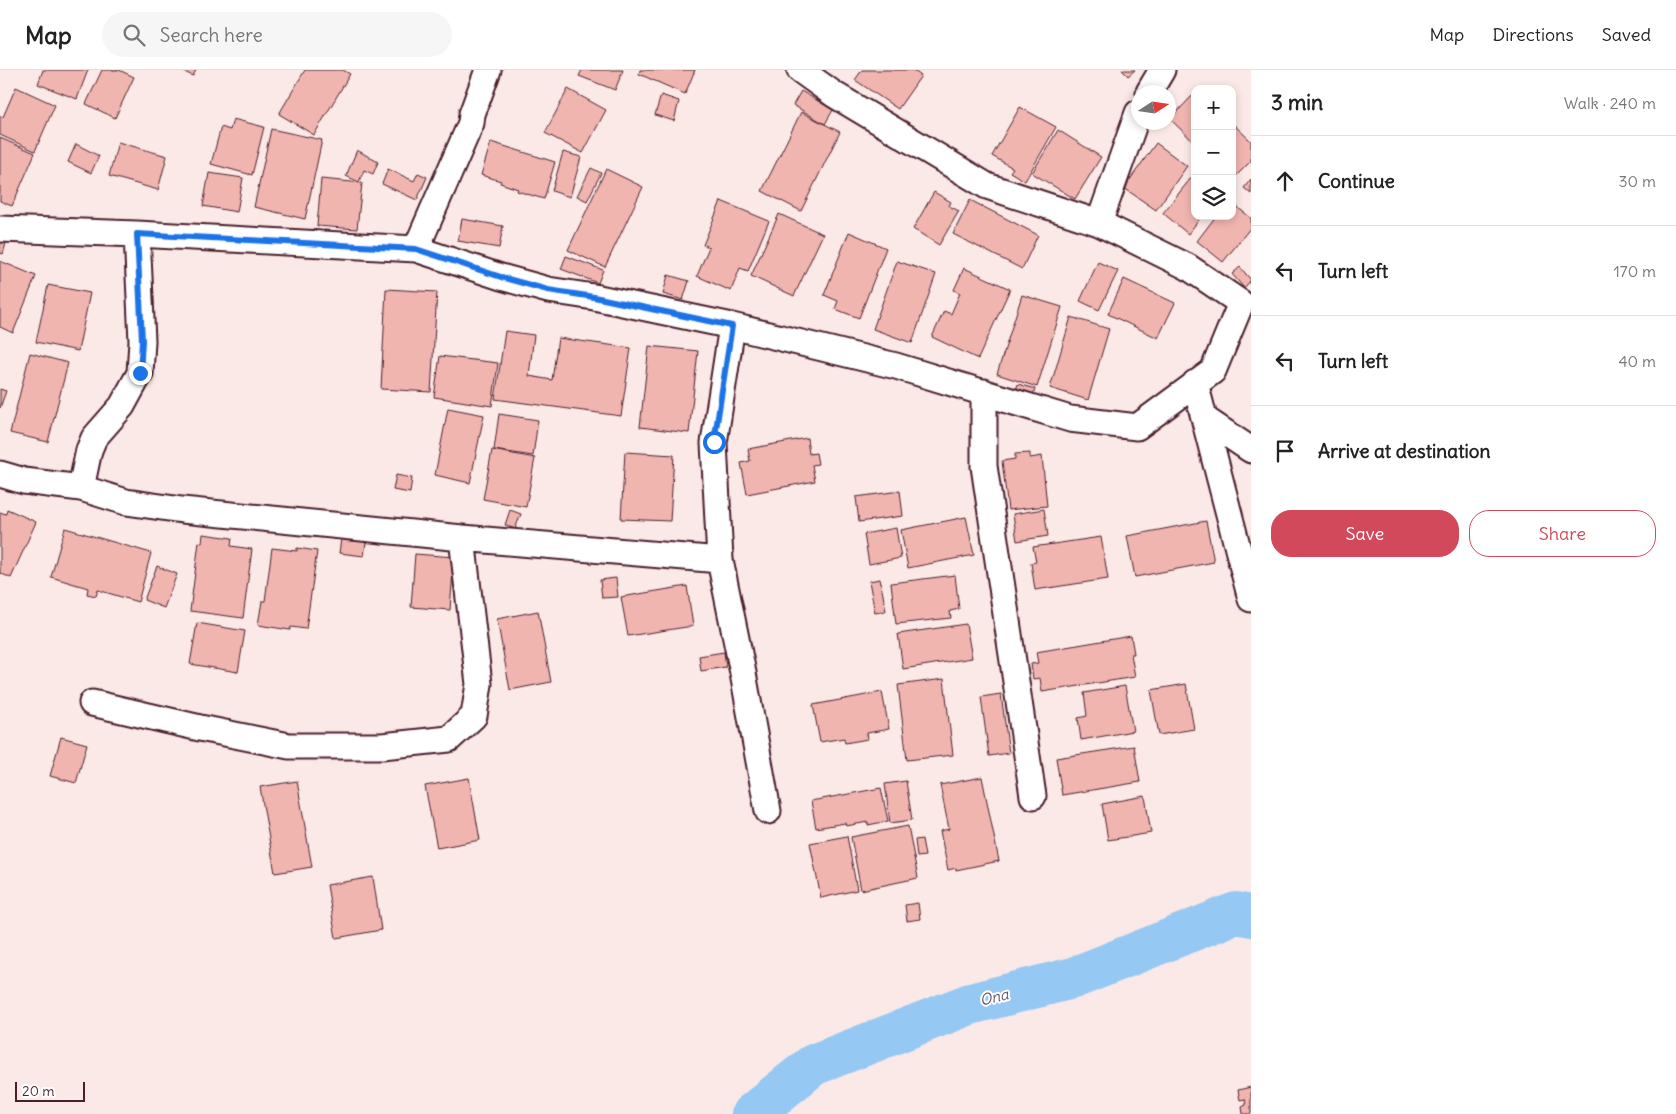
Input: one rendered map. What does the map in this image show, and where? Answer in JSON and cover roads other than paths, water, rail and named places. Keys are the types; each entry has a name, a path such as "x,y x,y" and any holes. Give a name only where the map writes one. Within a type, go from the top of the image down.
{"street":[{"path":"416,249 471,123 472,114 488,70"},
{"path":"0,229 137,234 416,249 501,277 548,290 594,297 732,326 896,366 1070,419 1137,427 1213,371 1246,301 1188,267 1099,224 987,186 834,95 800,70"},
{"path":"1153,85 1162,70"},
{"path":"1099,224 1132,130"},
{"path":"81,488 89,450 94,438 122,406 140,373 142,341 137,234"},
{"path":"732,326 714,442 720,560 768,812"},
{"path":"1195,384 1251,599"},
{"path":"984,392 984,466 1033,796"},
{"path":"1205,419 1251,450"},
{"path":"0,474 24,481 81,488 126,502 182,510 462,538 720,560"},
{"path":"92,702 200,728 289,746 382,746 448,739 474,716 479,684 462,538"}],"waterway":[{"name":"Ona","path":"752,1114 813,1065 970,1004 1073,978 1236,913 1251,916"}]}
